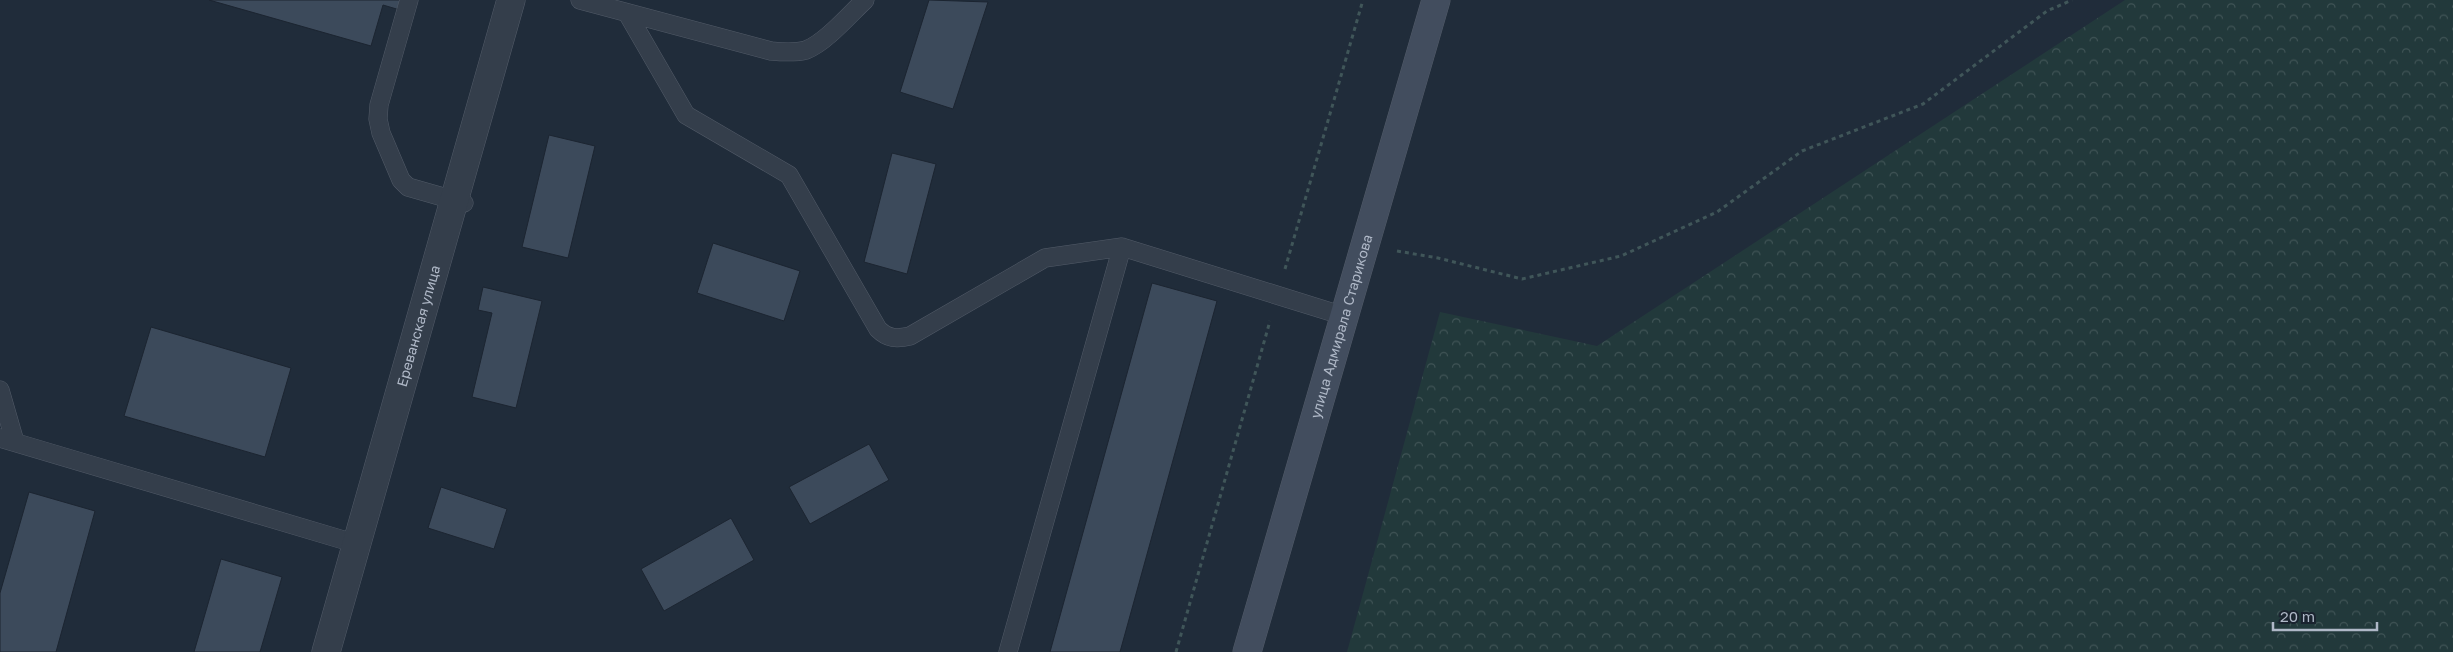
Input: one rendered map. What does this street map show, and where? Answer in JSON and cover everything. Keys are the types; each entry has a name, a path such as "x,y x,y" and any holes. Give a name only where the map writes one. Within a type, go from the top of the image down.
{"street":[{"name":"Ереванская улица","path":"332,650 357,544 461,202 511,0"},
{"name":"улица Адмирала Старикова","path":"1247,652 1436,0"}],"lane":[{"path":"409,0 379,105 378,119 381,133 401,180 408,187 461,202"},
{"path":"580,0 771,51 789,52 806,50 820,42 865,0"},
{"path":"627,13 686,115 790,175 878,329 884,335 897,339 910,336 1045,258 1122,247 1344,316"},
{"path":"1008,652 1122,247"},
{"path":"0,390 8,440 357,544"}],"path":[{"path":"1176,652 1362,0"},
{"path":"1365,245 1438,258 1522,279 1621,256 1717,212 1802,151 1923,104 2047,11 2072,0"}],"green space":[{"path":"2125,0 2453,0 2453,652 1347,652 1440,312 1597,346"}],"building":[{"path":"209,0 403,0 400,10 383,5 371,46"},
{"path":"929,0 988,2 953,109 900,92"},
{"path":"549,135 595,146 568,258 522,247"},
{"path":"892,153 936,164 907,274 864,262"},
{"path":"713,243 800,271 784,321 697,293"},
{"path":"1152,283 1217,301 1120,652 1050,652"},
{"path":"483,287 542,301 516,408 472,397 492,313 478,310"},
{"path":"151,327 291,368 265,457 124,416"},
{"path":"869,444 889,480 810,524 789,487"},
{"path":"441,487 507,509 494,549 428,528"},
{"path":"29,492 95,511 56,652 0,652 0,593"},
{"path":"731,518 754,560 664,611 641,569"},
{"path":"221,559 282,577 260,652 194,652"}]}
